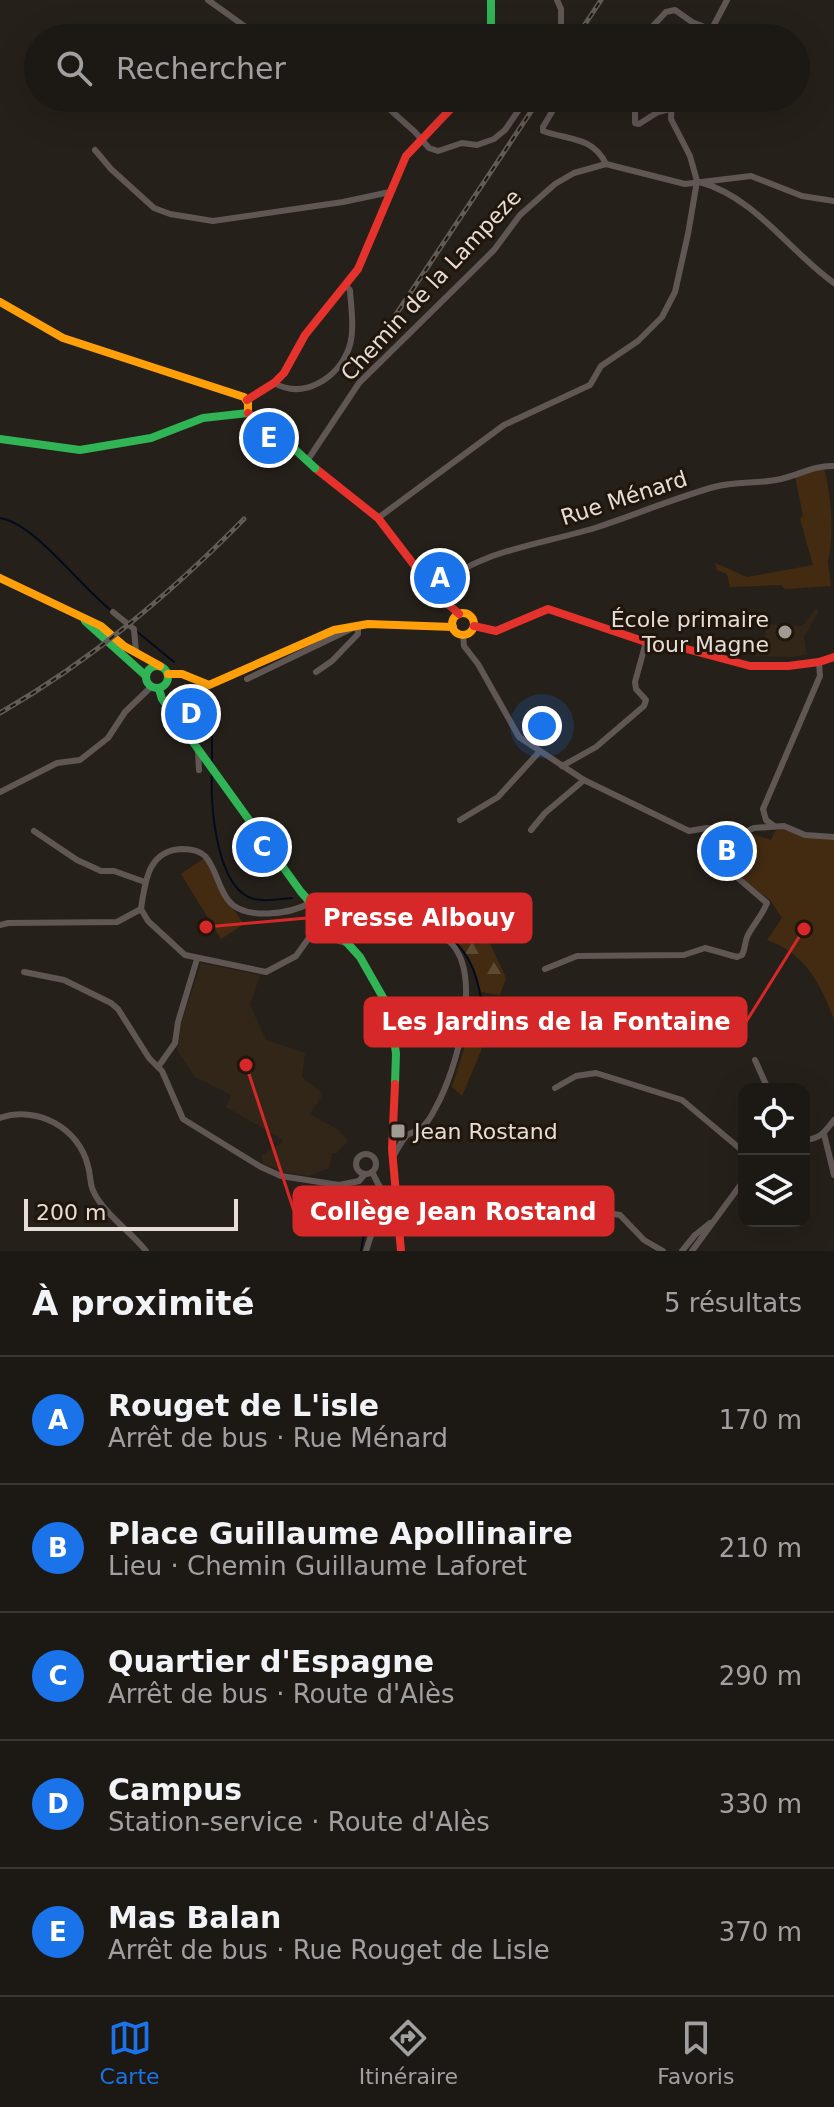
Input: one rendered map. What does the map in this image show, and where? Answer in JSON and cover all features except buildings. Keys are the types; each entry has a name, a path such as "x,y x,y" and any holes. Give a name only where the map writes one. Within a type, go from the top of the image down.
{"street":[{"path":"208,0 241,24"},
{"path":"491,0 491,24"},
{"path":"557,0 561,9 561,24"},
{"path":"715,24 727,0"},
{"path":"655,24 666,12 675,10 697,24"},
{"path":"392,112 429,148 438,151 462,143 477,145 494,139 505,130 517,112"},
{"path":"247,400 284,373 305,335 358,269 406,156 447,112"},
{"path":"552,112 543,131 579,139 601,154 606,164 685,184 751,176 802,196 834,201"},
{"path":"635,112 635,123 639,124 658,112"},
{"path":"378,518 504,425 590,385 601,366 638,341 662,317 675,292 697,181 690,156 670,112"},
{"path":"95,150 154,208 170,214 213,221 390,192"},
{"name":"Chemin de la Lampeze","path":"307,461 359,383 494,250 520,215 555,184 574,173 606,164"},
{"path":"697,181 715,187 753,212 834,283"},
{"path":"274,383 296,391 327,382 350,347 350,290 346,286"},
{"path":"0,302 63,338 244,397 248,413"},
{"path":"0,439 80,450 151,438 203,418 248,413 378,518 434,591 459,614 470,615 474,626"},
{"name":"Rue Ménard","path":"434,591 457,572 500,554 563,538 715,487 780,479 814,468 834,466"},
{"path":"0,578 109,630 117,640 168,674 188,674 203,684 214,684 334,630 358,625 453,627 463,634"},
{"path":"474,626 496,631 548,609 646,642 683,648 750,666 819,662 834,657"},
{"path":"113,612 134,629 136,652"},
{"path":"453,627 459,614"},
{"path":"79,615 146,676 297,886 348,944 375,981 392,1021 396,1054 392,1119 401,1251"},
{"path":"316,672 332,661 358,634 358,625"},
{"path":"247,679 339,637 358,625"},
{"path":"463,634 474,626"},
{"path":"463,634 464,646 478,664 519,737 584,780 689,831 707,828 740,834 754,828 784,826 805,835 834,837"},
{"path":"562,766 596,747 644,706 646,700 636,689 635,682 646,642"},
{"path":"774,826 766,820 763,809 820,676 819,662"},
{"path":"146,676 150,669 160,666"},
{"path":"0,792 57,763 80,760 108,738 125,712 155,688 167,684 168,674"},
{"path":"199,770 200,751"},
{"path":"460,820 498,797 540,751"},
{"path":"531,830 545,813 584,780"},
{"path":"34,831 89,866 145,882"},
{"path":"545,969 577,956 684,955 705,948 737,957 742,955 746,949 746,939 760,920 767,903 725,867 727,832"},
{"path":"310,903 264,914 247,911 229,903 206,857 195,850 171,850 161,855 148,870 141,909 148,921 185,955 266,972 296,956 311,935 316,933 348,944"},
{"path":"0,925 117,922 141,909"},
{"path":"323,916 333,912 377,911 424,925 452,943 463,966 466,991 461,1036 445,1088 436,1108 422,1127 408,1135 393,1157"},
{"path":"158,1067 175,1043 178,1022 197,959"},
{"path":"24,972 64,980 111,1003 149,1058 162,1071 183,1119 261,1167 281,1176 339,1185 359,1181 368,1173 384,1195 366,1251"},
{"path":"755,1060 765,1083"},
{"path":"555,1088 576,1076 596,1073 682,1100 738,1147"},
{"path":"0,1118 7,1115 42,1116 69,1130 88,1165 89,1184 100,1203 146,1251"},
{"path":"810,1140 824,1134 834,1120"},
{"path":"824,1134 834,1175"},
{"path":"692,1251 738,1188"},
{"path":"561,1205 620,1215 644,1240 663,1251"},
{"path":"682,1251 713,1220"}],"shaded area":[{"name":"École primaire Tour Magne","path":"816,609 819,611 804,637 807,654 793,657 755,656 769,624 802,626"},
{"path":"201,963 260,975 250,1005 266,1040 305,1053 302,1077 323,1094 310,1114 339,1130 348,1141 337,1153 332,1153 329,1168 309,1176 284,1172 263,1163 262,1155 283,1142 282,1139 226,1107 231,1095 195,1077 177,1050 181,1024"}],"green space":[{"path":"824,469 831,517 828,562 831,586 785,589 781,585 730,587 727,574 717,570 715,563 747,577 813,565 800,519 803,516 795,476"},
{"path":"784,828 834,839 834,1019 810,971 792,953 767,940 782,918 770,900 728,868 739,838 750,833 771,840 775,831"},
{"path":"206,857 229,903 244,924 221,939 181,874"},
{"path":"474,910 506,978 500,995 481,992 469,958 451,933"},
{"path":"363,912 393,916 409,924 400,942 354,928"},
{"path":"484,1033 481,1051 462,1096 452,1087 469,1034"}],"waterway":[{"path":"0,518 14,523 43,544 112,611"},
{"path":"135,630 174,662"},
{"path":"203,698 212,727 212,764"},
{"path":"212,774 218,846 232,880 241,892 254,899 292,898"},
{"path":"307,896 388,907 434,927"},
{"path":"452,940 468,959 481,998"},
{"path":"361,1251 364,1234 377,1206"}],"railway":[{"path":"585,24 601,0"},
{"path":"365,361 531,112"},
{"path":"0,713 67,671 129,624 188,574 244,519"}],"traffic: fast":[{"path":"491,0 491,24"},
{"path":"0,439 80,450 151,438 203,418 248,413"},
{"path":"289,444 315,468"},
{"path":"85,621 146,676"},
{"path":"157,666 165,669 168,677 165,685 157,688 149,685 146,677 149,669 157,666"},
{"path":"159,689 162,699 301,892 360,957 385,1001 392,1021 396,1054 395,1084"}],"traffic: slow":[{"path":"0,302 63,338 244,397 248,403 248,413"},
{"path":"0,578 101,626 124,646 160,666"},
{"path":"463,613 474,624 463,635 452,624 463,613"},
{"path":"168,674 182,674 209,685 334,630 368,624 453,627"}],"traffic: jam":[{"path":"247,400 284,373 305,335 358,269 406,156 448,112"},
{"path":"248,413 289,444"},
{"path":"315,468 378,518 434,591 459,614"},
{"path":"474,626 496,631 548,609 646,642 683,648 750,666 788,666 834,657"},
{"path":"395,1084 392,1149 401,1251"}],"place":[{"name":"Mas Balan","path":"269,438"},
{"name":"Rouget de L'isle","path":"440,578"},
{"name":"École primaire Tour Magne","path":"785,632"},
{"name":"Campus","path":"191,714"},
{"name":"Quartier d'Espagne","path":"262,847"},
{"name":"Place Guillaume Apollinaire","path":"727,851"},
{"name":"Presse Albouy","path":"206,927"},
{"name":"Les Jardins de la Fontaine","path":"804,929"},
{"name":"Collège Jean Rostand","path":"246,1065"},
{"name":"Jean Rostand","path":"398,1131"}]}
